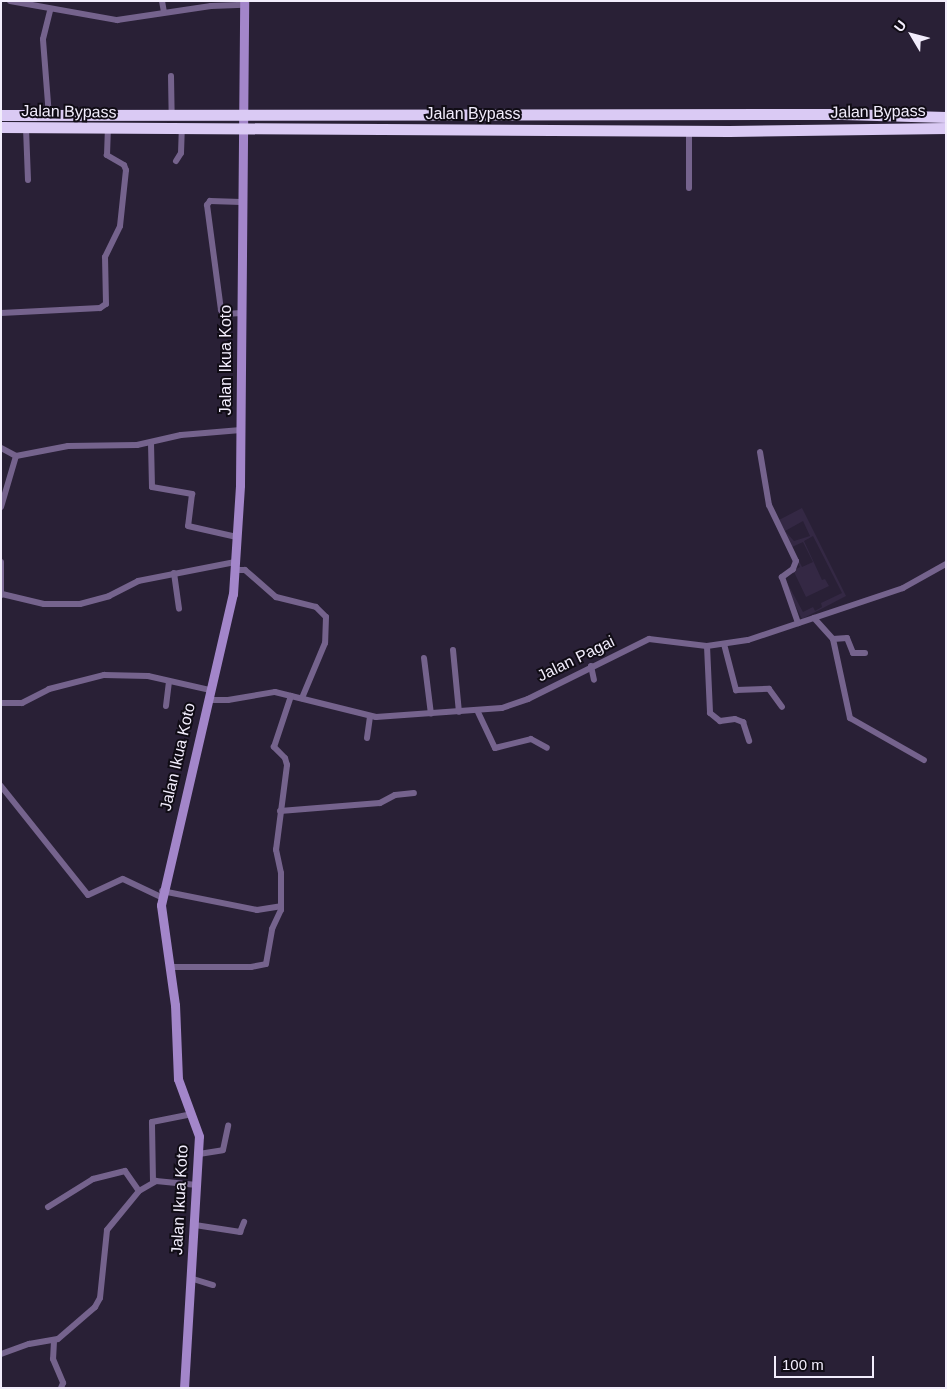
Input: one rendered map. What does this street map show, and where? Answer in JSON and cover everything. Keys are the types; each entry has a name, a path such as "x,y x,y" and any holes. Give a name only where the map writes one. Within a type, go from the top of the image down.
{"highway":[{"name":"Jalan Bypass","path":"1,116 842,114 946,117"},
{"path":"445,130 446,116"},
{"name":"Jalan Bypass","path":"1,127 690,131 946,128"}],"street":[{"path":"10,1 50,10 117,20 164,12 244,3"},
{"path":"162,1 164,12"},
{"name":"Jalan Ikua Koto","path":"184,1388 190,1278 198,1185 199,1136 178,1079 171,967 162,894 228,620 235,566 241,430 241,202 244,3"},
{"path":"49,116 43,39 50,10"},
{"path":"171,76 172,115"},
{"path":"26,128 28,180"},
{"path":"1,313 100,308 106,304 105,257 120,226 126,170 124,165 107,155 108,128"},
{"path":"176,161 180,153 182,128"},
{"path":"689,188 690,131"},
{"path":"241,202 210,201 207,204 221,310 224,314 242,313"},
{"path":"1,448 16,456 68,446 151,444 181,435 241,430"},
{"path":"151,444 152,487 192,494 188,526 237,537"},
{"path":"760,452 768,505 796,561 795,567 782,577 798,623"},
{"path":"1,507 16,456"},
{"path":"1,562 2,595 44,604 80,604 109,596 138,581 174,573 235,566 245,570 276,597 316,607 326,616 325,643 302,698"},
{"name":"Jalan Pagai","path":"208,700 228,700 264,692 302,698 370,717 459,712 512,705 649,639 707,646 748,640 903,588 946,564"},
{"path":"174,573 179,609"},
{"path":"814,618 833,639 850,718 924,760"},
{"path":"833,639 846,637 853,653 865,653"},
{"path":"724,644 736,690 769,689 782,707"},
{"path":"707,646 710,713 720,721 735,719 743,722 748,741"},
{"path":"453,650 459,712"},
{"path":"424,658 430,714"},
{"path":"591,666 594,680"},
{"path":"1,703 22,703 48,689 97,675 148,676 169,683 210,690"},
{"path":"166,706 169,683"},
{"path":"171,967 263,966 281,906 281,873 276,850 286,761 274,747 291,696"},
{"path":"477,710 495,748 532,740 547,748"},
{"path":"367,738 370,717"},
{"path":"1,786 88,895 123,879 162,894 257,910 281,906"},
{"path":"280,812 380,803 395,795 414,794"},
{"path":"153,1182 152,1122 192,1114"},
{"path":"199,1154 223,1150 228,1126"},
{"path":"48,1207 93,1180 125,1171 139,1191"},
{"path":"1,1354 29,1344 54,1341 98,1303 107,1230 139,1191 153,1182 198,1185"},
{"path":"195,1225 240,1232 244,1222"},
{"path":"190,1278 213,1285"},
{"path":"54,1341 53,1359 63,1384 61,1388"}],"shaded area":[{"path":"802,508 846,596 802,619 781,577 800,567 777,521","holes":["803,521 810,536 794,541 785,531","813,536 842,593 821,603 822,607 815,611 813,607 803,612 784,577 794,572 806,597 829,586 825,579 822,580 804,541","803,542 813,562 802,567 792,547"]}]}
